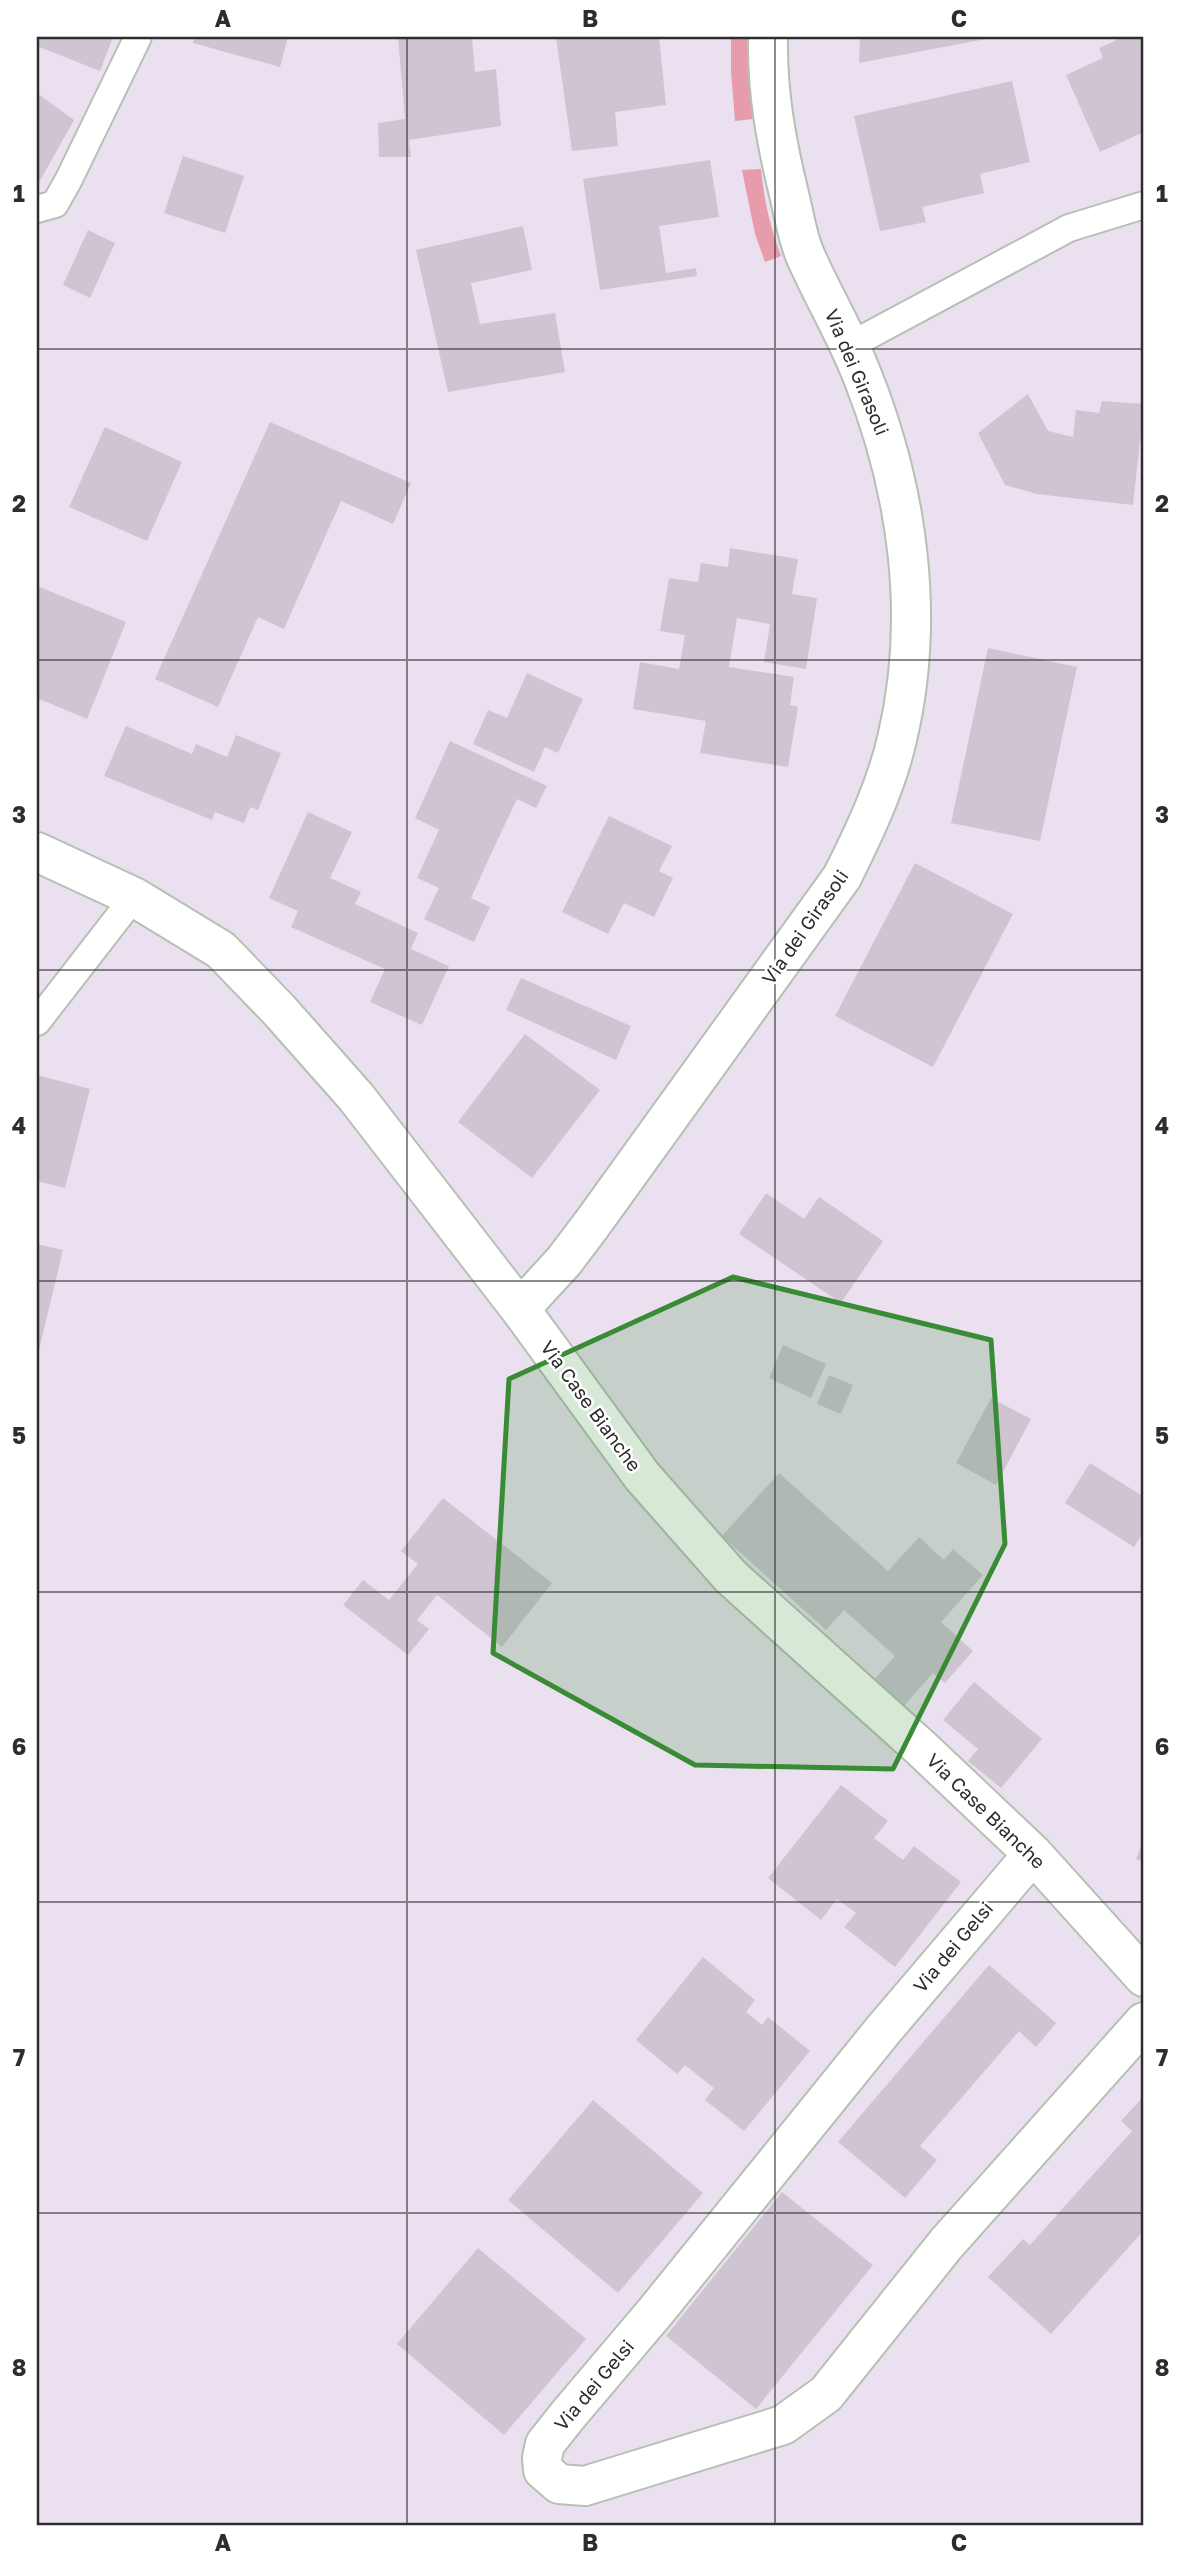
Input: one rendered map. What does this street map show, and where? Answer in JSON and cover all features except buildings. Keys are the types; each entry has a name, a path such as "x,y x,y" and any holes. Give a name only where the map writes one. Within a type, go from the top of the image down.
{"street":[{"name":"Via dei Girasoli","path":"520,1309 564,1261 592,1224 820,911 842,877 865,831 897,741 911,645 908,553 897,482 886,442 849,346 800,242 775,137 768,72 768,37"},
{"name":"Via Case Bianche","path":"37,852 134,897 221,950 279,1010 355,1097 520,1309 642,1476 731,1577 912,1740 1033,1854 1144,1977"},
{"name":"Via dei Gelsi","path":"1033,1854 884,2029 656,2311 568,2415 545,2444 543,2470 559,2484 585,2486 783,2425 826,2394 946,2244 1144,2022"}],"lane":[{"path":"37,209 55,204 138,37"},
{"path":"849,346 1069,228 1144,205"},
{"path":"37,1022 134,897"}],"highlighted area":[{"path":"733,1277 991,1340 1005,1544 893,1769 695,1765 493,1653 509,1379"}],"shaded area":[{"path":"731,37 748,37 748,73 753,119 735,121"},
{"path":"761,169 768,213 781,256 765,262 755,234 742,170"}]}
